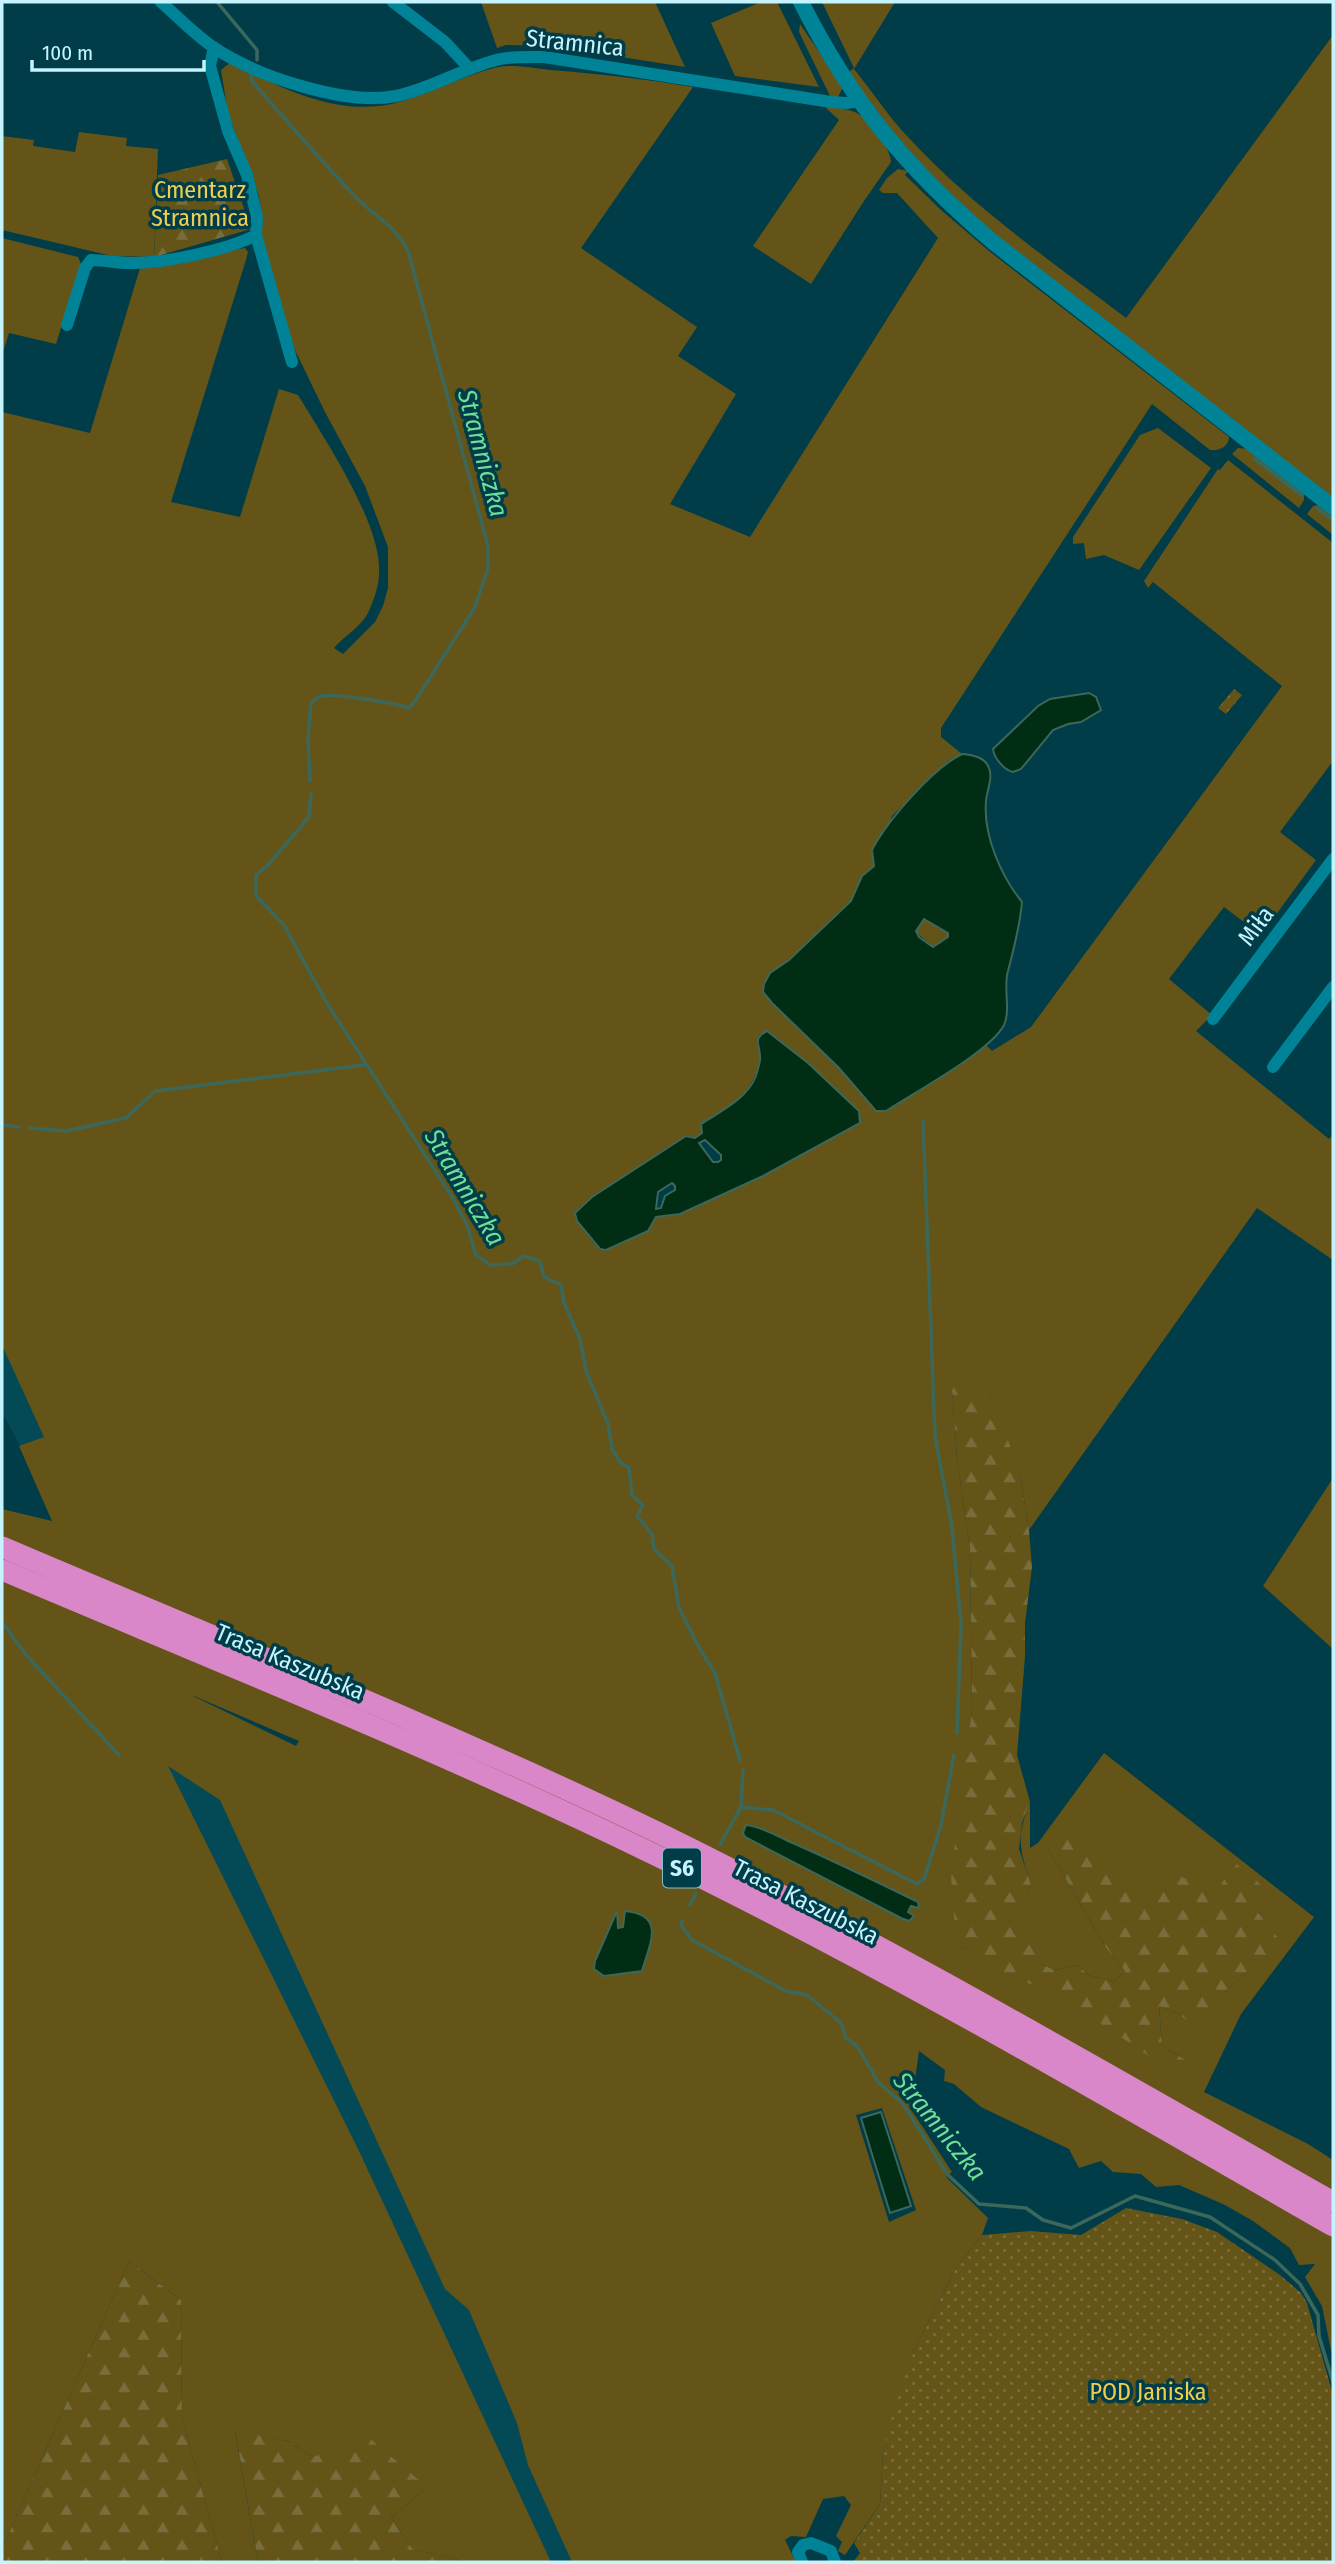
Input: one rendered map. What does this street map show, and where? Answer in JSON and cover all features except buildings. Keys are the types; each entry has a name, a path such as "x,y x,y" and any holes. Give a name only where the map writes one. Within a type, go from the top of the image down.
{"highway":[{"name":"Trasa Kaszubska","path":"2,1547 355,1695 659,1833 943,1980 1333,2202"},
{"name":"Trasa Kaszubska","path":"2,1570 368,1723 648,1851 781,1917 930,1997 1333,2226"}],"main road":[{"path":"801,2 859,101 896,149 963,217 1333,507"}],"street":[{"name":"Stramnica","path":"161,2 214,47 272,75 344,97 370,99 395,96 509,58 544,57 831,102 859,101"},
{"path":"393,2 445,42 470,69"},
{"path":"214,47 210,66 228,131 247,174 257,217 256,235 292,362"},
{"path":"67,325 85,268 91,260 128,264 162,261 241,243 256,235"},
{"name":"Miła","path":"1213,1019 1332,864"},
{"path":"1273,1068 1333,987"},
{"path":"802,2562 798,2552 803,2545 811,2543 831,2551 835,2562"}],"shaded area":[{"path":"1089,693 1096,697 1101,710 1081,722 1053,730 1021,769 1010,771 997,760 993,749 1038,706 1050,699"},
{"path":"962,754 978,757 987,764 990,776 986,801 987,827 1001,868 1022,902 1007,977 1006,1019 996,1036 968,1059 886,1111 876,1111 839,1068 772,1003 763,992 764,984 770,973 789,960 851,901 862,876 874,866 872,850 888,825 912,796 950,761","holes":["924,919 948,933 948,937 933,947 919,937 916,931"]},
{"path":"767,1031 808,1063 859,1111 860,1123 763,1176 680,1214 656,1217 648,1231 606,1250 600,1249 577,1221 575,1213 592,1197 686,1136 695,1138 702,1133 701,1124 740,1098 756,1076 760,1059 758,1040","holes":["705,1140 721,1155 721,1160 713,1162 699,1143","672,1183 675,1190 665,1196 661,1208 656,1209 658,1192"]},
{"path":"2,1280 219,1800 229,1806 601,2562 520,2562 294,2108 25,1455 2,1412"},
{"path":"746,1825 767,1831 870,1878 918,1902 919,1908 911,1906 908,1912 914,1916 909,1921 901,1918 745,1837 743,1833"},
{"path":"617,1911 618,1928 623,1927 625,1911 646,1918 651,1924 651,1941 642,1971 604,1976 594,1969 595,1961"},
{"path":"881,2112 911,2206 890,2213 861,2118"}],"green space":[{"path":"481,2 655,2 685,67 551,46 506,45 497,48"},
{"path":"761,2 777,2 819,87 735,76 711,23"},
{"path":"822,2 895,2 854,69 900,128 958,186 1012,232 1126,318 1333,35 1333,500 1006,245 925,173 847,73 854,68"},
{"path":"800,24 843,87 838,97 831,98 799,32"},
{"path":"231,62 314,99 358,107 402,101 504,66 605,75 693,87 581,248 697,327 678,356 736,394 670,504 750,537 938,238 897,193 883,193 879,190 887,178 898,169 908,171 905,175 989,251 1229,437 1223,448 1210,450 1152,404 941,728 941,737 962,754 949,760 892,816 875,866 862,876 851,901 789,960 770,973 839,1068 876,1111 886,1111 986,1045 992,1051 1031,1027 1282,686 1153,582 1148,588 1144,581 1218,469 1228,460 1333,543 1333,761 1280,832 1316,860 1261,935 1224,907 1169,979 1212,1015 1196,1031 1329,1139 1333,1135 1333,1260 1257,1208 1029,1530 1020,1473 952,1389 957,1459 970,1550 972,1709 956,1946 1053,1973 1085,2012 1187,2061 1162,2045 1159,2006 1177,2013 1198,2028 1230,1987 1281,1943 1256,1910 1218,1892 1144,1903 1047,1847 1106,1948 1125,1971 1114,1982 1088,1975 1078,1965 1055,1970 1036,1962 1013,1925 1031,1884 1021,1843 1026,1814 1030,1802 1030,1848 1038,1843 1104,1753 1314,1917 1241,2014 1204,2092 1308,2144 1333,2160 1333,2360 1322,2306 1305,2277 1315,2264 1299,2265 1290,2248 1253,2221 1225,2205 1179,2185 1156,2187 1141,2174 1113,2172 1101,2161 1079,2168 1069,2149 981,2107 954,2084 944,2081 945,2070 919,2051 911,2109 952,2172 946,2177 988,2218 982,2235 957,2266 915,2348 883,2452 880,2504 845,2555 838,2551 842,2542 836,2536 851,2505 844,2496 823,2499 806,2537 791,2536 785,2540 796,2562 572,2562 528,2465 517,2423 469,2310 445,2289 220,1800 168,1766 359,2151 551,2562 467,2562 413,2549 391,2518 427,2487 313,2457 288,2441 235,2431 258,2562 222,2562 182,2418 181,2300 129,2261 2,2549 2,1509 52,1521 19,1446 44,1437 2,1345 2,412 90,433 141,265 245,248 248,252 245,263 171,502 240,517 279,389 298,395 348,478 369,525 379,566 379,578 368,613 334,648 343,654 375,622 388,588 388,547 365,486 293,346 261,236 262,214 258,193 228,113 221,70","holes":["767,1031 808,1063 859,1111 710,1199 680,1214 656,1217 595,1245 577,1221 579,1208 686,1136 695,1139 724,1115 743,1095 756,1074 759,1062 758,1038","193,1696 299,1741 296,1746","882,2108 916,2210 889,2222 856,2115"]},
{"path":"830,106 851,110 862,116 883,142 891,162 811,284 753,246 839,120 826,108"},
{"path":"79,132 127,138 126,146 158,149 154,257 112,256 2,230 2,136 34,140 33,146 75,152"},
{"name":"Cmentarz Stramnica","path":"227,159 251,229 154,257 158,175"},
{"path":"2,238 78,257 81,264 56,344 9,333 2,355"},
{"path":"1158,428 1211,468 1139,570 1104,555 1086,559 1084,543 1073,544 1073,537 1140,435"},
{"path":"1238,448 1250,449 1304,491 1304,500 1299,508 1232,454"},
{"path":"1322,504 1333,513 1333,535 1307,514 1313,506"},
{"path":"1234,689 1242,695 1226,714 1218,708"},
{"path":"924,919 948,933 948,937 933,947 916,932"},
{"path":"961,1379 993,1399 1020,1473 1029,1530 1032,1567 1025,1623 1017,1755 1030,1802 1022,1823 1019,1849 1031,1884 1014,1925 1034,1940 1036,1962 1055,1970 1078,1965 1088,1975 1114,1982 1125,1971 1106,1948 1047,1847 1077,1829 1144,1903 1172,1873 1218,1892 1233,1861 1266,1889 1256,1910 1282,1943 1230,1987 1198,2029 1177,2013 1159,2006 1162,2045 1187,2061 1192,2085 1060,1996 978,1963 973,1951 956,1946 951,1875 972,1709 970,1550 957,1459 952,1390"},
{"path":"1333,1478 1333,1649 1263,1586"},
{"name":"POD Janiska","path":"1126,2208 1182,2219 1217,2232 1280,2275 1301,2293 1307,2303 1333,2395 1333,2562 853,2562 860,2553 854,2543 880,2504 883,2452 896,2400 915,2348 957,2266 982,2235 1031,2231 1081,2235"},
{"path":"129,2261 181,2300 182,2418 222,2562 2,2562 2,2549"},
{"path":"235,2430 288,2441 313,2457 368,2437 427,2487 391,2518 413,2549 467,2562 258,2562"}],"waterway":[{"name":"Stramniczka","path":"217,2 257,50 257,60"},
{"name":"Stramniczka","path":"252,74 251,80 356,197 391,228 408,251 488,546 488,568 475,607 409,708 338,696 321,696 311,703 308,738 310,781"},
{"path":"1255,459 1301,495"},
{"path":"1317,508 1333,520"},
{"name":"Stramniczka","path":"311,793 309,817 256,875 256,896 284,925 325,1000 454,1200 467,1225 476,1255 490,1265 512,1264 524,1256 540,1261 544,1277 561,1285 564,1303 580,1339 586,1371 608,1424 612,1449 620,1462 629,1468 632,1495 643,1505 637,1516 652,1534 654,1549 672,1566 679,1608 715,1673 740,1760"},
{"path":"30,1128 66,1131 126,1118 155,1091 364,1065"},
{"path":"923,1121 935,1436 952,1527 961,1624 957,1733"},
{"path":"2,1125 19,1127"},
{"path":"2,1622 27,1656 119,1755"},
{"path":"741,1807 773,1810 917,1884 924,1879 941,1825 954,1755"},
{"name":"Stramniczka","path":"720,1845 741,1807 743,1770"},
{"name":"Stramniczka","path":"690,1905 696,1893"},
{"name":"Stramniczka","path":"682,1921 681,1925 692,1940 786,1991 807,1995 841,2023 846,2038 858,2047 878,2082 903,2104 948,2175 979,2204 1026,2208 1043,2220 1071,2228 1135,2196 1210,2217 1275,2260 1300,2284 1318,2315 1319,2336 1333,2382"}]}
